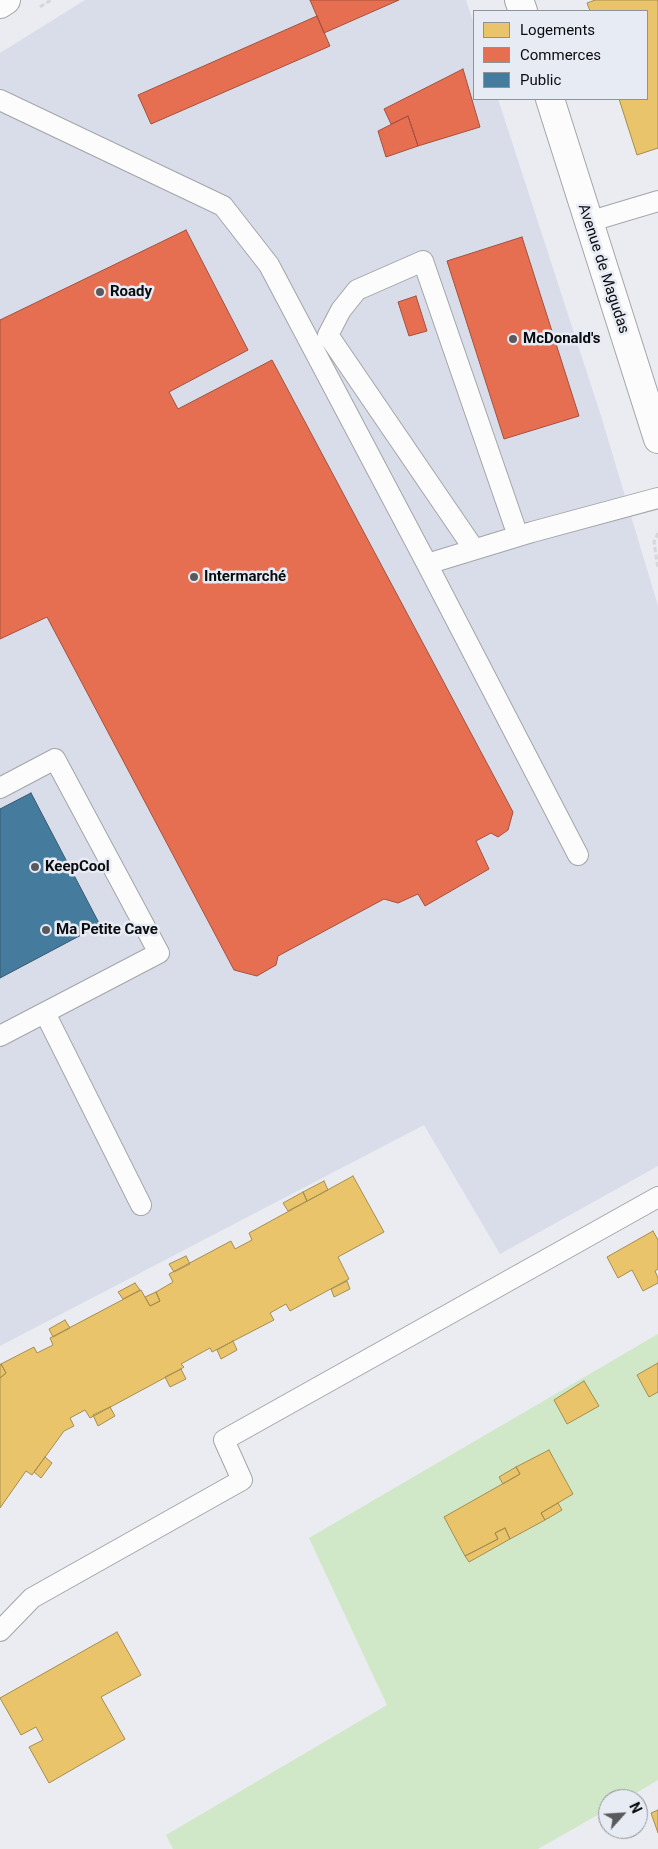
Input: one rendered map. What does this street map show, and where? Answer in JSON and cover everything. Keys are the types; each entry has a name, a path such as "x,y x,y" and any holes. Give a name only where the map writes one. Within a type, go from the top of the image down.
{"main road":[{"path":"0,4 6,0"},
{"name":"Avenue de Magudas","path":"550,100 658,439"}],"lane":[{"path":"0,100 223,206 269,265 578,855"},
{"path":"588,222 658,201"},
{"path":"474,549 328,334 341,310 357,290 423,262 518,536"},
{"path":"427,564 518,536 658,498"},
{"path":"0,788 55,759 159,953 0,1036"},
{"path":"44,1013 141,1205"},
{"path":"0,1631 32,1598 242,1480 224,1440 658,1197"}],"path":[{"path":"658,533 654,542 658,568"}],"shaded area":[{"path":"85,0 466,0 473,21 473,100 498,100 601,416 658,606 658,1166 500,1254 424,1125 0,1346 0,53"}],"green space":[{"path":"658,1334 658,1780 643,1789 598,1789 598,1815 538,1849 173,1849 166,1835 387,1705 309,1538"}],"building: Logements":[{"path":"595,0 658,0 658,148 637,155 619,100 648,100 648,10 590,10 587,3"},
{"path":"353,1176 384,1232 338,1257 349,1279 290,1311 286,1304 270,1313 274,1320 212,1352 210,1348 181,1364 184,1367 181,1369 90,1418 85,1410 70,1418 74,1426 64,1431 32,1475 26,1471 0,1508 0,1378 6,1373 1,1364 34,1347 37,1353 53,1345 50,1338 141,1290 150,1306 160,1301 156,1292 173,1282 169,1274 231,1241 235,1249 252,1240 249,1233"},
{"path":"324,1181 328,1190 307,1201 303,1192"},
{"path":"303,1192 307,1201 288,1211 283,1203"},
{"path":"653,1231 658,1240 658,1269 655,1271 658,1283 643,1291 632,1270 618,1278 607,1257"},
{"path":"186,1256 190,1264 174,1272 169,1264"},
{"path":"347,1281 350,1289 334,1297 331,1289"},
{"path":"135,1283 140,1290 123,1299 118,1292"},
{"path":"156,1292 160,1301 150,1306 145,1297"},
{"path":"65,1320 70,1328 53,1337 49,1329"},
{"path":"233,1341 237,1350 221,1359 217,1350"},
{"path":"658,1363 658,1392 649,1397 637,1375"},
{"path":"0,1365 6,1373 0,1378"},
{"path":"181,1369 186,1379 170,1387 165,1377"},
{"path":"584,1381 599,1406 567,1424 554,1400"},
{"path":"110,1407 115,1416 98,1426 93,1415"},
{"path":"549,1450 573,1494 541,1513 545,1520 510,1539 505,1528 495,1533 498,1539 465,1556 444,1517 520,1474 516,1467"},
{"path":"45,1457 52,1463 41,1478 34,1472"},
{"path":"516,1467 520,1474 503,1484 499,1477"},
{"path":"558,1503 562,1510 545,1520 541,1513"},
{"path":"505,1528 510,1539 469,1562 465,1556 498,1539 495,1533"},
{"path":"117,1632 141,1675 101,1697 125,1739 49,1783 29,1747 43,1740 36,1727 21,1735 0,1698"},
{"path":"658,1810 658,1833 651,1813"}],"building: Commerces":[{"path":"310,0 399,0 324,33"},
{"path":"317,16 330,46 151,124 138,95"},
{"path":"463,69 480,127 418,146 408,116 391,124 384,109"},
{"path":"408,116 418,146 386,157 378,131"},
{"name":"Intermarché","path":"186,230 248,350 169,392 178,409 272,360 513,812 508,830 498,837 491,833 476,841 489,869 425,906 418,894 398,903 384,899 278,956 276,965 257,976 234,970 47,617 0,639 0,320"},
{"name":"McDonald's","path":"522,237 579,416 504,439 447,261"},
{"path":"416,296 427,331 409,336 398,302"}],"building: Public":[{"name":"KeepCool","path":"31,793 100,925 0,978 0,809"}],"place":[{"name":"Roady","path":"100,292"},
{"name":"McDonald's","path":"513,339"},
{"name":"Intermarché","path":"194,577"},
{"name":"KeepCool","path":"35,867"},
{"name":"Ma Petite Cave","path":"46,930"}]}
